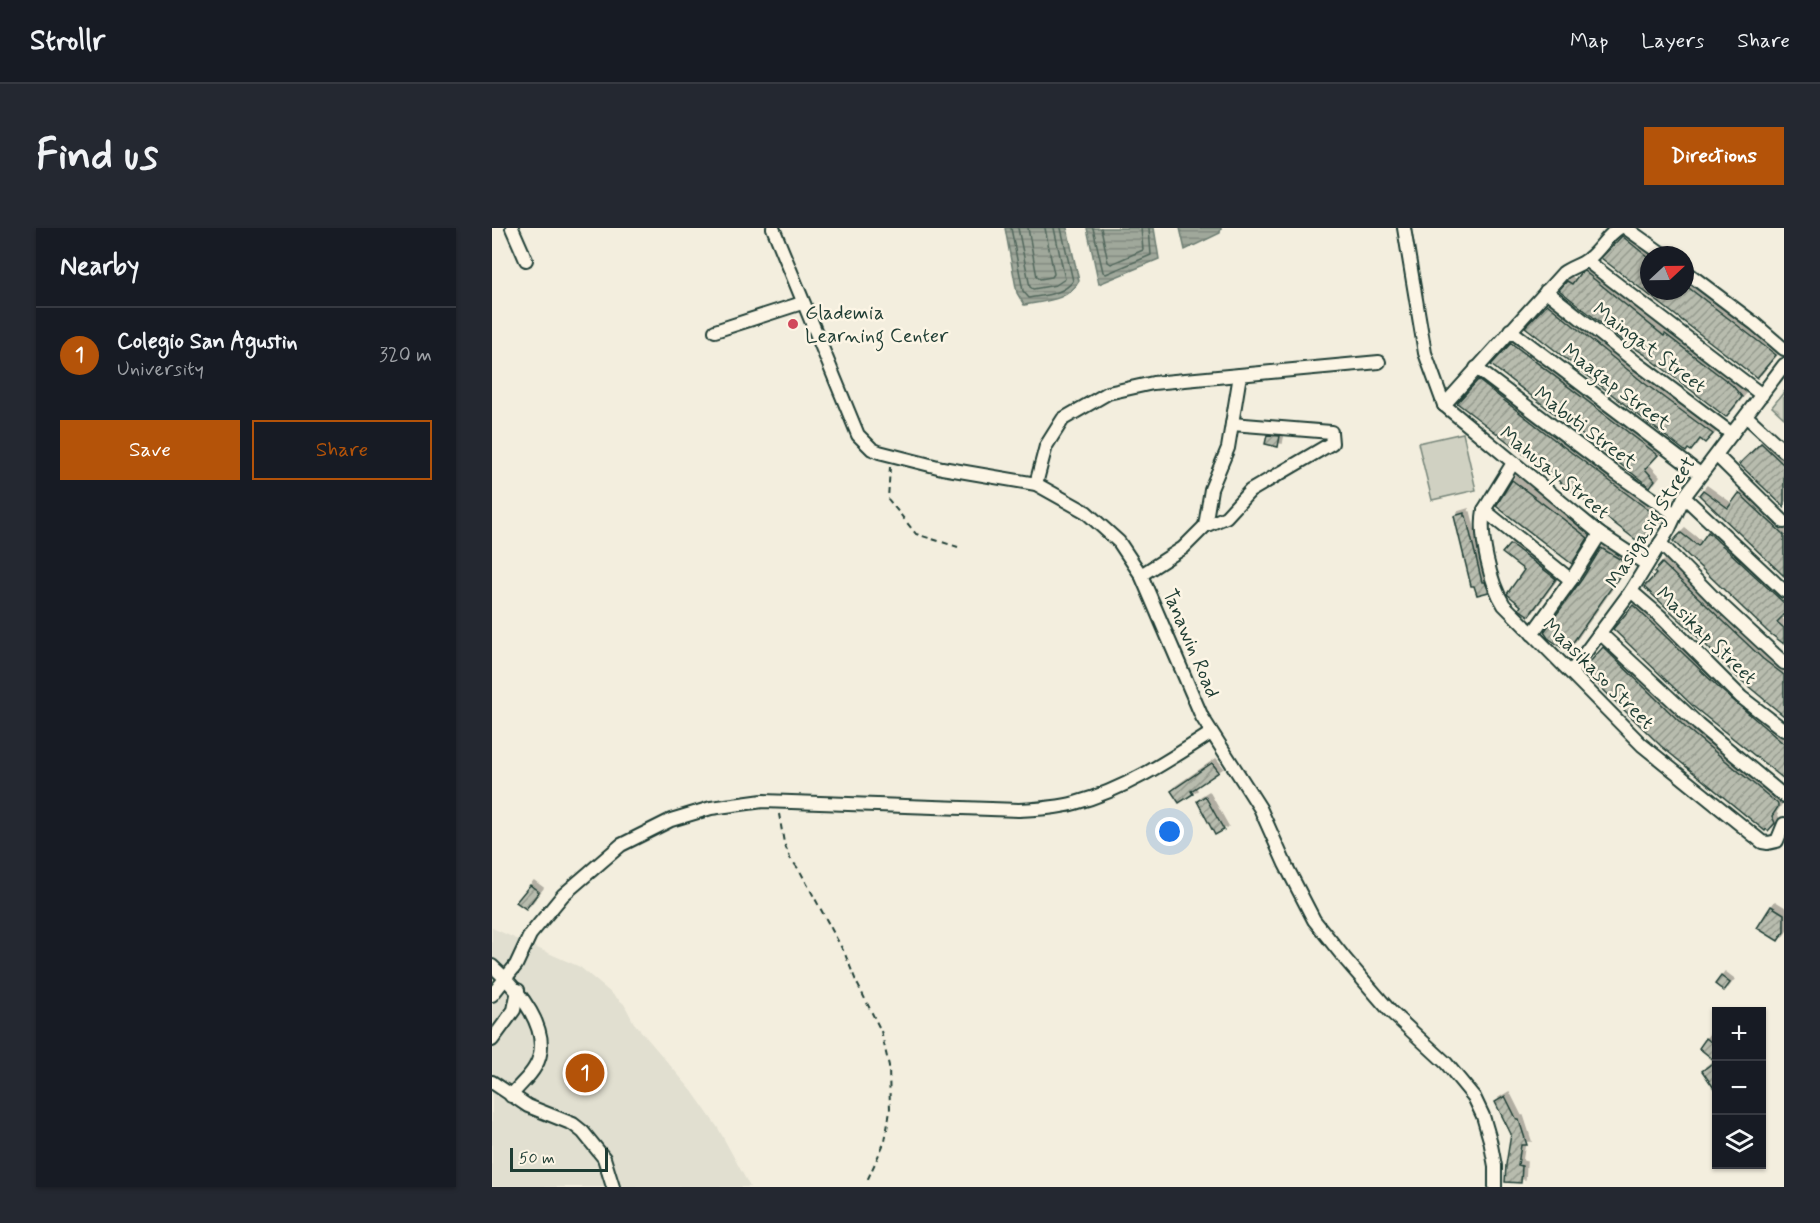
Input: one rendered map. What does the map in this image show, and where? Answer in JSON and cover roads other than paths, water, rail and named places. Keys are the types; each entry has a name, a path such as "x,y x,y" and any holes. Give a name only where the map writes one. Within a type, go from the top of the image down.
{"street":[{"path":"512,228 526,260"},
{"name":"Tanawin Road","path":"772,228 858,435 872,449 942,468 1036,484 1086,512 1119,542 1141,575 1211,733 1260,808 1285,864 1314,920 1390,1011 1446,1063 1474,1097 1489,1134 1495,1166 1495,1187"},
{"path":"1404,228 1425,353 1444,405 1546,291 1570,267 1587,261 1619,228"},
{"path":"1626,228 1651,246"},
{"path":"1587,261 1762,395"},
{"path":"1694,278 1784,349"},
{"name":"Maingat Street","path":"1546,291 1732,434"},
{"path":"716,331 802,303"},
{"name":"Maagap Street","path":"1510,330 1700,474"},
{"path":"1036,484 1046,446 1054,430 1063,419 1108,393 1153,383 1379,362"},
{"name":"Masigasig Street","path":"1570,672 1631,591 1684,497 1700,474 1717,456 1784,365"},
{"name":"Mabuti Street","path":"1476,368 1614,472 1675,514"},
{"path":"1205,526 1211,489 1228,448 1240,375"},
{"name":"Mahusay Street","path":"1444,405 1600,534 1646,564"},
{"path":"1746,416 1784,451"},
{"path":"1141,575 1184,549 1205,526 1226,517 1250,491 1332,443 1331,432 1232,424"},
{"path":"1717,456 1784,522"},
{"path":"1513,463 1484,510 1571,580"},
{"path":"1684,497 1784,591"},
{"name":"Maasikaso Street","path":"1484,510 1482,519 1484,544 1497,592 1504,605 1642,745 1762,842 1777,841 1784,824"},
{"path":"1532,634 1571,580 1600,534"},
{"path":"1660,543 1714,598 1784,663"},
{"name":"Masikap Street","path":"1631,591 1660,616 1741,696 1784,730"},
{"path":"1600,633 1698,724 1784,796"},
{"path":"493,994 516,965 530,935 563,895 621,845 650,829 688,814 736,804 779,800 1019,810 1054,808 1096,796 1143,776 1211,733"},
{"path":"492,1040 514,1010 519,992 516,965"},
{"path":"492,966 519,992 535,1020 541,1039 541,1050 535,1067 511,1096"},
{"path":"492,1082 528,1106 573,1124 583,1132 604,1158 613,1187"}],"water":[{"path":"1005,228 1067,228 1079,281 1074,288 1069,293 1055,299 1024,305 1017,293"},
{"path":"1087,228 1154,228 1159,259 1099,284"},
{"path":"1180,228 1221,228 1220,233 1185,250"}],"place":[{"name":"Glademia Learning Center","path":"793,324"},
{"name":"Colegio San Agustin","path":"585,1073"}]}
